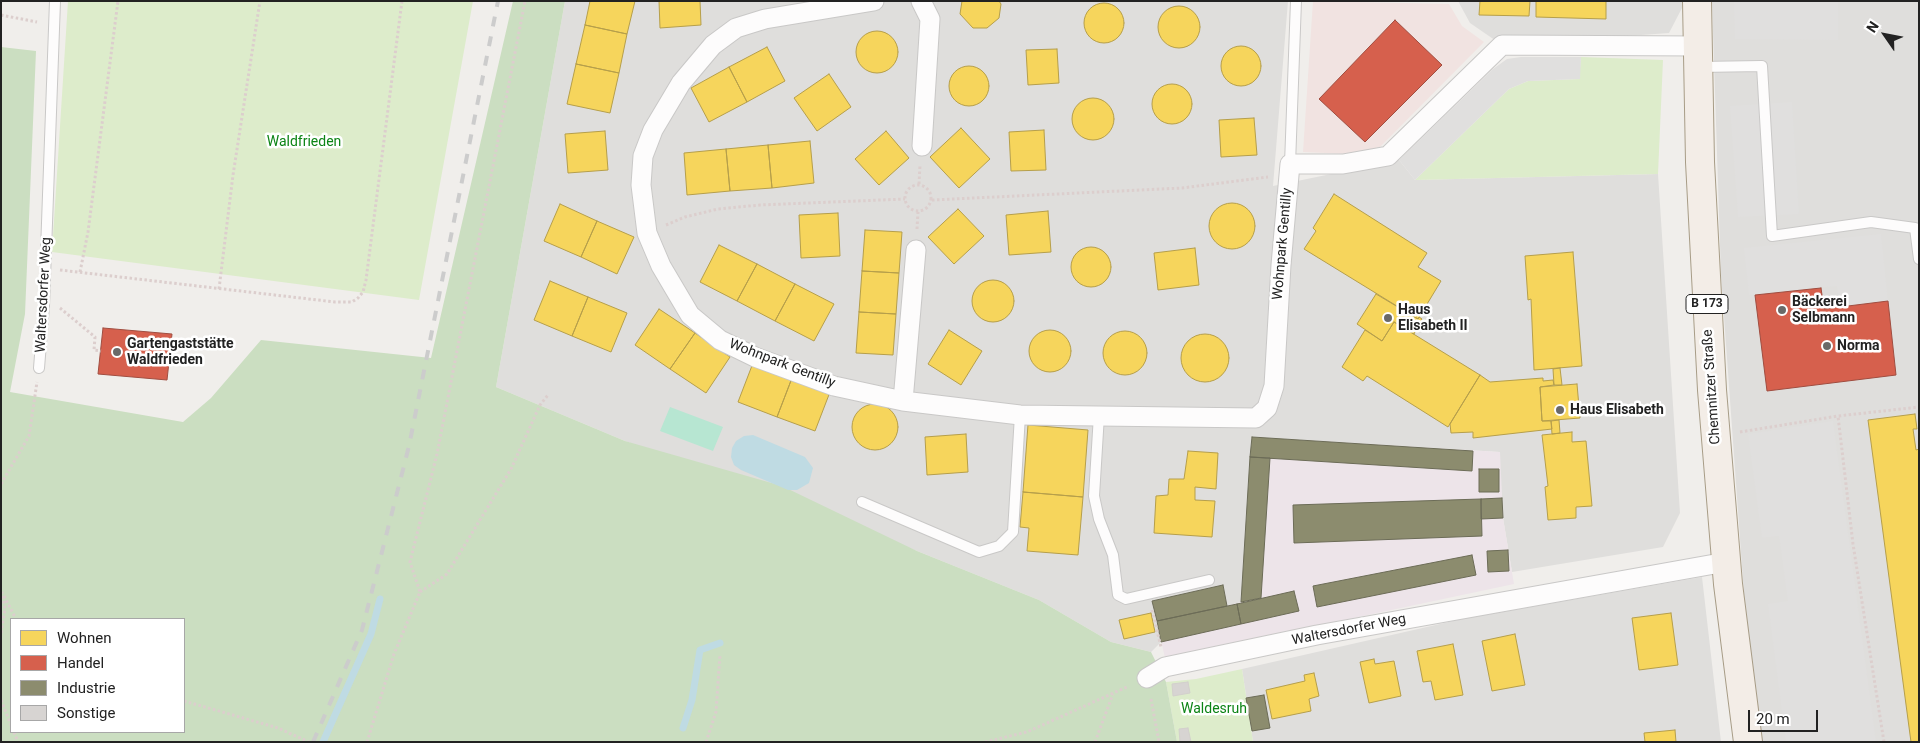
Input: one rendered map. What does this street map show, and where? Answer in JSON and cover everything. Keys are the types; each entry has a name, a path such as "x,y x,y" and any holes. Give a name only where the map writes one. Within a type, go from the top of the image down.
{"main road":[{"name":"Chemnitzer Straße","path":"1697,1 1704,253 1716,435 1726,562 1748,742"}],"street":[{"name":"Wohnpark Gentilly","path":"874,1 766,19 736,28 713,46 681,82 654,130 643,156 641,185 648,234 661,266 690,314 720,340 755,357 834,386 903,401 1020,415 1256,418 1267,408 1274,386 1281,265 1290,169"},
{"path":"921,1 930,19 922,146"},
{"path":"1290,169 1343,164 1388,156 1502,45 1698,57"},
{"path":"903,401 916,250"},
{"name":"Waltersdorfer Weg","path":"1147,678 1165,667 1384,622 1726,562"}],"lane":[{"name":"Waltersdorfer Weg","path":"39,368 46,267 55,1"},
{"path":"1290,169 1296,1"},
{"path":"1698,57 1762,66 1772,236 1871,222 1915,228 1919,259"},
{"path":"862,502 979,552 999,546 1012,532 1020,415"},
{"path":"1099,415 1094,496 1099,519 1113,555 1118,594 1126,599 1209,580"}],"path":[{"path":"80,272 88,232 118,1"},
{"path":"219,289 233,174 260,1"},
{"path":"46,267 219,289 352,302 363,292 402,1"},
{"path":"420,592 410,562 438,454 525,1"},
{"path":"1,15 55,25"},
{"path":"932,200 1182,188 1290,169"},
{"path":"919,184 929,189 932,200 927,209 918,212 909,208 905,198 909,188 919,184"},
{"path":"648,234 685,218 718,209 760,205 905,198"},
{"path":"60,308 96,337 94,350 101,351"},
{"name":"Waltersdorfer Weg","path":"1,484 29,436 39,368"},
{"path":"366,742 394,654 420,592 447,574 510,469 548,395"},
{"path":"1716,435 1838,416 1919,407"},
{"path":"1838,416 1853,544 1884,742"},
{"path":"1,591 15,618"},
{"path":"1,591 5,609 1,632"},
{"path":"1149,594 1165,667"},
{"path":"706,742 716,712 720,654"},
{"path":"986,742 1027,732 1147,678 1159,742"},
{"path":"1095,742 1113,693"},
{"path":"1,700 10,722"},
{"path":"185,701 278,728 309,742"}],"shaded area":[{"path":"565,1 1288,1 1273,186 1399,160 1415,180 1658,174 1680,513 1663,547 1512,572 1503,518 1499,452 1252,437 1241,602 1227,606 1223,585 1152,601 1161,642 1151,652 1111,642 1039,600 917,551 625,441 496,387"},
{"path":"1313,1 1449,4 1462,26 1484,42 1380,147 1349,154 1303,152"},
{"path":"1458,1 1682,1 1682,8 1669,33 1502,45 1470,23"},
{"path":"1712,1 1919,1 1919,742 1762,742 1745,608 1721,275"},
{"path":"1734,1 1838,1 1838,40 1735,39"},
{"path":"1521,57 1581,57 1580,79 1528,81 1509,89 1415,180 1399,160 1493,69 1507,59"},
{"path":"1792,102 1799,214 1738,217 1730,106"},
{"path":"1881,234 1888,301 1840,306 1837,286 1749,295 1744,248"},
{"path":"1833,421 1876,742 1786,742 1768,604 1788,601 1779,536 1762,538 1748,434"},
{"path":"1252,437 1500,452 1503,518 1514,584 1165,658 1152,601 1223,585 1227,606 1241,602"},
{"path":"1702,577 1721,742 1253,742 1242,669 1462,619"}],"green space":[{"name":"Waldfrieden","path":"68,1 473,1 419,300 52,252"},
{"path":"513,1 565,1 496,387 625,441 782,486 917,551 1039,600 1111,642 1151,652 1166,682 1177,742 1,742 1,47 36,51 25,314 10,392 183,422 211,398 261,340 431,358"},
{"path":"1581,57 1663,60 1658,174 1415,180 1509,89 1528,81 1579,79"},
{"path":"670,407 723,427 713,451 660,431"},
{"name":"Waldesruh","path":"1242,669 1253,742 1177,742 1166,682 1196,679"}],"water":[{"path":"753,435 805,457 813,468 809,483 797,490 788,490 741,470 734,465 731,457 732,448 736,441 744,436"}],"building: Wohnen":[{"path":"590,1 635,1 627,34 585,25"},
{"path":"659,1 700,1 701,25 660,28"},
{"path":"962,1 999,1 1001,4 999,18 987,28 973,28 960,14"},
{"path":"1480,1 1530,1 1529,16 1479,15"},
{"path":"1536,1 1606,1 1606,19 1536,17"},
{"path":"1100,3 1108,3 1115,6 1121,12 1124,23 1121,34 1115,40 1108,43 1100,43 1093,40 1087,34 1084,27 1084,19 1087,12 1093,6"},
{"path":"1179,6 1187,8 1196,16 1200,27 1198,35 1190,44 1179,48 1171,46 1162,38 1158,27 1160,19 1168,10"},
{"path":"585,25 627,34 619,73 576,64"},
{"path":"881,31 889,34 895,40 898,52 895,64 889,70 873,73 865,70 859,64 856,48 859,40 865,34"},
{"path":"1245,46 1252,49 1258,55 1261,66 1260,74 1252,83 1245,86 1237,86 1230,83 1222,74 1221,62 1224,55 1233,47"},
{"path":"767,47 785,81 747,102 729,67"},
{"path":"1057,49 1059,83 1028,85 1026,50"},
{"path":"576,64 619,73 610,113 567,104"},
{"path":"973,66 980,69 986,75 989,86 988,94 980,103 973,106 965,106 958,103 950,94 949,82 952,75 961,67"},
{"path":"729,67 747,102 709,122 691,88"},
{"path":"829,74 851,107 817,131 794,98"},
{"path":"1168,84 1176,84 1183,87 1189,93 1192,104 1189,115 1183,121 1176,124 1168,124 1161,121 1155,115 1152,108 1152,100 1155,93 1161,87"},
{"path":"1093,98 1108,104 1114,119 1108,134 1093,140 1078,134 1072,119 1078,104"},
{"path":"1254,118 1257,155 1221,157 1219,120"},
{"path":"961,128 990,159 959,188 930,157"},
{"path":"1044,130 1046,170 1011,171 1009,132"},
{"path":"605,131 608,170 568,173 565,134"},
{"path":"886,131 909,158 879,185 855,159"},
{"path":"810,141 814,183 772,188 768,145"},
{"path":"768,145 772,188 730,191 726,149"},
{"path":"726,149 730,191 687,195 684,153"},
{"path":"1334,194 1427,253 1418,267 1441,281 1418,319 1304,249 1316,231 1313,228"},
{"path":"1232,203 1245,207 1251,213 1255,226 1251,239 1245,245 1232,249 1219,245 1213,239 1209,226 1213,213 1219,207"},
{"path":"560,204 597,221 581,257 544,241"},
{"path":"958,209 984,236 954,264 928,237"},
{"path":"1048,211 1051,252 1009,255 1006,215"},
{"path":"838,213 840,256 801,258 799,215"},
{"path":"597,221 634,237 617,274 581,257"},
{"path":"865,230 902,232 899,273 862,271"},
{"path":"719,245 757,264 737,301 700,282"},
{"path":"1095,247 1102,250 1108,256 1111,267 1110,275 1102,284 1095,287 1087,287 1080,284 1072,275 1071,263 1074,256 1083,248"},
{"path":"1195,248 1199,285 1158,290 1154,253"},
{"path":"1573,252 1582,366 1534,370 1531,299 1528,300 1525,256"},
{"path":"757,264 795,284 775,321 737,301"},
{"path":"862,271 899,273 896,314 859,312"},
{"path":"997,280 1005,283 1011,289 1014,301 1011,313 1005,319 989,322 981,319 975,313 972,297 975,289 981,283"},
{"path":"550,281 588,297 572,336 534,320"},
{"path":"795,284 834,304 814,341 775,321"},
{"name":"Haus Elisabeth II","path":"1376,294 1418,319 1419,317 1422,319 1414,334 1394,322 1382,341 1357,324"},
{"path":"588,297 627,313 611,352 572,336"},
{"path":"659,309 695,333 670,369 635,345"},
{"path":"859,312 896,314 893,355 856,353"},
{"path":"1394,322 1480,375 1448,427 1367,376 1363,381 1342,367 1365,330 1382,341"},
{"path":"949,330 982,351 961,385 928,364"},
{"path":"1054,330 1062,333 1068,339 1071,351 1068,363 1062,369 1046,372 1038,369 1032,363 1029,347 1032,339 1038,333"},
{"path":"1125,331 1137,335 1143,341 1147,353 1143,365 1137,371 1125,375 1113,371 1107,365 1103,353 1107,341 1113,335"},
{"path":"695,333 730,357 706,393 670,369"},
{"path":"1200,334 1210,334 1222,341 1229,353 1229,363 1222,375 1210,382 1200,382 1192,378 1185,371 1181,363 1181,353 1185,345 1192,338"},
{"path":"753,363 792,378 777,417 738,402"},
{"path":"1560,368 1562,385 1554,385 1553,369"},
{"path":"1480,375 1490,382 1543,378 1543,381 1553,380 1554,385 1540,387 1542,421 1551,421 1552,429 1473,438 1473,432 1451,433 1450,424"},
{"path":"792,378 830,392 815,431 777,417"},
{"name":"Haus Elisabeth","path":"1577,384 1580,418 1542,421 1540,387"},
{"path":"880,404 884,405 894,414 897,418 897,436 888,446 880,450 870,450 862,446 853,436 852,422 856,414 866,405"},
{"path":"1915,414 1917,429 1913,429 1916,450 1919,449 1919,742 1911,742 1868,420"},
{"path":"1559,420 1560,433 1552,434 1551,421"},
{"path":"1028,425 1088,430 1083,497 1023,492"},
{"path":"1572,432 1572,442 1586,441 1592,506 1576,507 1576,518 1548,520 1545,487 1548,486 1542,435"},
{"path":"966,434 968,472 927,475 925,437"},
{"path":"1188,451 1218,453 1216,489 1195,487 1195,500 1215,501 1212,537 1154,533 1156,496 1168,495 1169,479 1184,479"},
{"path":"1023,492 1083,497 1078,555 1027,551 1029,528 1020,527"},
{"path":"1151,613 1155,632 1124,639 1119,620"},
{"path":"1671,613 1678,665 1639,670 1632,618"},
{"path":"1515,634 1525,685 1492,691 1482,641"},
{"path":"1453,644 1463,695 1435,700 1431,681 1423,682 1417,651"},
{"path":"1374,659 1375,664 1394,661 1401,696 1369,703 1360,662"},
{"path":"1314,673 1319,696 1309,699 1311,711 1272,719 1266,690 1305,681 1304,675"},
{"path":"1675,730 1676,742 1645,742 1644,733"}],"building: Handel":[{"path":"1395,20 1442,65 1365,142 1319,99"},
{"name":"Norma","path":"1821,288 1824,309 1888,301 1896,375 1767,391 1755,295"},
{"path":"103,328 172,334 167,380 98,374"}],"building: Industrie":[{"path":"1252,437 1473,451 1472,471 1250,457"},
{"path":"1250,457 1270,458 1261,598 1241,602"},
{"path":"1479,469 1499,469 1499,492 1479,492"},
{"path":"1502,498 1503,518 1481,519 1481,499"},
{"path":"1481,499 1482,536 1294,543 1293,505"},
{"path":"1508,550 1509,571 1488,572 1487,551"},
{"path":"1472,555 1476,575 1317,607 1313,586"},
{"path":"1223,585 1227,606 1157,621 1152,601"},
{"path":"1294,591 1299,611 1241,624 1237,604"},
{"path":"1237,604 1241,624 1161,642 1157,621"},
{"path":"1264,695 1270,728 1252,731 1246,698"}],"building: Sonstige":[{"path":"1188,682 1190,693 1173,696 1172,684"},
{"path":"1188,728 1191,742 1180,742 1179,729"}],"waterway":[{"path":"323,742 371,634 380,599"},
{"path":"683,728 692,700 700,650 720,643"}],"railway":[{"path":"313,742 362,630 409,446 498,1"}],"place":[{"name":"Bäckerei Selbmann","path":"1782,310"},
{"name":"Haus Elisabeth II","path":"1388,318"},
{"name":"Norma","path":"1827,346"},
{"name":"Gartengaststätte Waldfrieden","path":"117,352"},
{"name":"Haus Elisabeth","path":"1560,410"}]}
